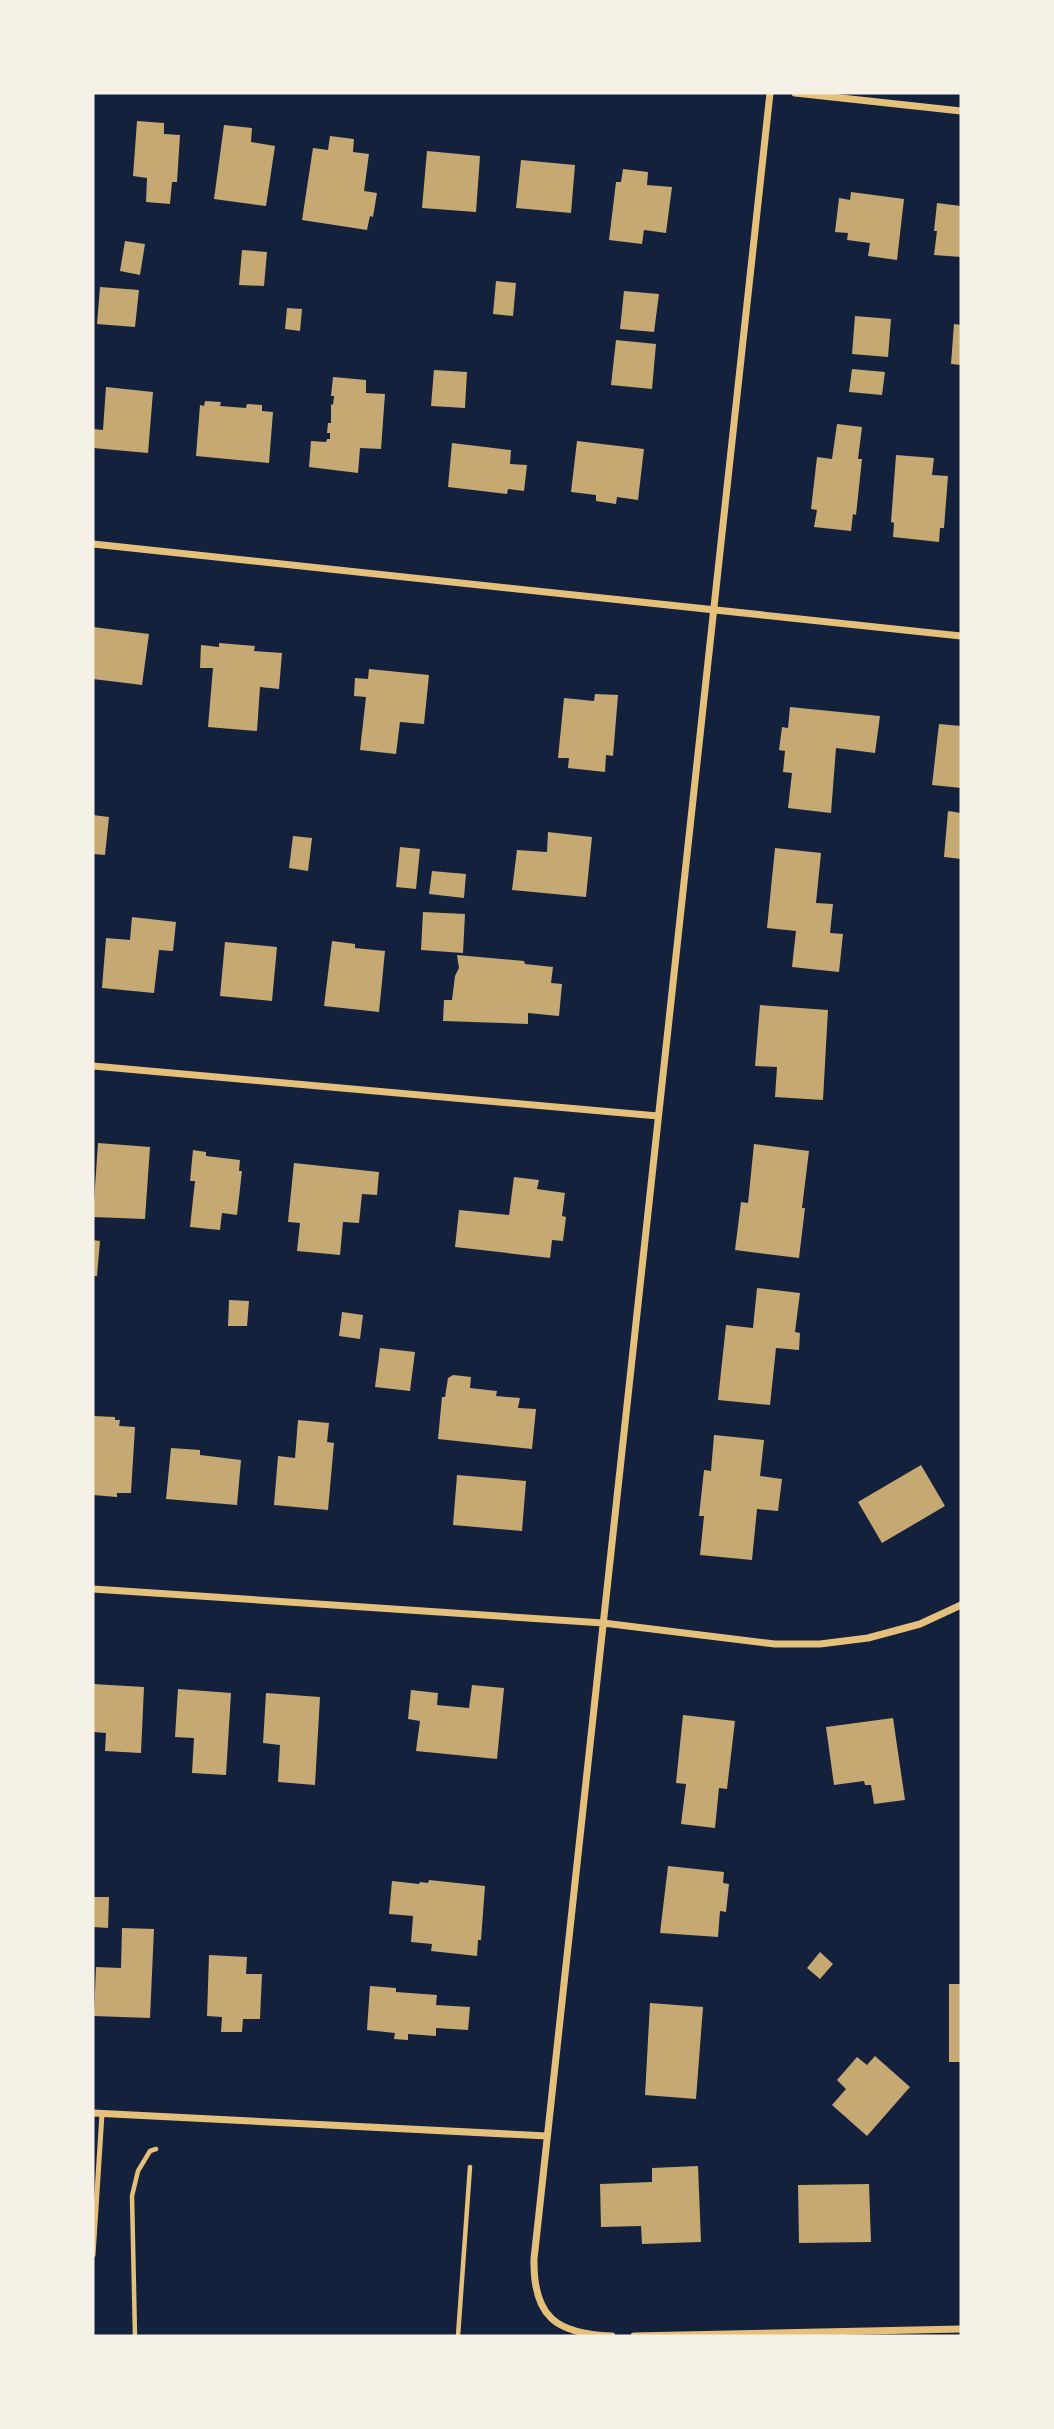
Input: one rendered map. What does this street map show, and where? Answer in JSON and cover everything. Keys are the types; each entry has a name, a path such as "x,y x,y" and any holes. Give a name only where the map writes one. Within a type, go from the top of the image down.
{"street":[{"path":"612,2336 585,2335 557,2324 540,2306 534,2285 534,2259 770,93"},
{"path":"795,93 961,111"},
{"path":"93,544 961,636"},
{"path":"93,1066 658,1116"},
{"path":"93,1589 603,1623 775,1644 820,1644 868,1637 920,1624 961,1605"},
{"path":"93,2113 547,2136"},
{"path":"634,2336 961,2329"}],"lane":[{"path":"93,2255 102,2113"}],"path":[{"path":"135,2336 132,2196 138,2171 150,2151 156,2149"},
{"path":"458,2336 470,2167"}],"building":[{"path":"137,121 164,123 164,134 180,135 177,182 172,182 170,204 146,202 147,178 133,176"},
{"path":"224,125 252,128 251,142 275,146 266,206 214,199"},
{"path":"330,136 354,139 353,152 369,154 364,191 377,193 373,217 370,216 367,230 302,220 313,148 328,150"},
{"path":"427,151 480,156 476,212 422,208"},
{"path":"521,160 575,165 571,213 516,208"},
{"path":"623,169 648,172 647,185 672,187 666,233 644,230 642,244 609,240 616,182 621,182"},
{"path":"851,192 904,199 897,260 868,256 870,243 847,240 848,233 835,232 839,198 850,200"},
{"path":"937,203 961,206 961,257 934,255"},
{"path":"125,241 145,244 140,275 120,271"},
{"path":"242,250 267,252 264,286 239,285"},
{"path":"496,281 516,283 513,316 493,314"},
{"path":"100,287 139,290 135,327 97,324"},
{"path":"624,291 659,294 654,332 620,329"},
{"path":"287,308 302,309 300,331 285,329"},
{"path":"855,316 891,319 888,357 852,354"},
{"path":"954,324 961,325 961,365 951,364"},
{"path":"616,340 656,344 652,389 611,385"},
{"path":"852,369 885,372 882,395 849,392"},
{"path":"434,370 467,372 465,408 431,406"},
{"path":"333,377 366,380 366,393 385,394 381,449 360,448 358,473 309,467 311,441 326,442 330,439 330,433 327,433 334,396 331,396"},
{"path":"106,387 153,392 148,453 93,448 93,429 103,430"},
{"path":"205,401 221,402 220,406 246,408 247,404 262,405 262,411 273,412 269,463 196,456 200,405 204,406"},
{"path":"837,424 862,427 858,459 862,459 856,515 853,514 851,531 814,527 817,510 811,509 817,457 832,459"},
{"path":"577,441 644,449 638,500 617,497 616,504 596,501 596,495 571,492"},
{"path":"452,443 511,450 510,464 527,465 524,491 508,489 507,494 448,487"},
{"path":"896,455 934,458 932,475 948,476 944,528 940,528 939,542 893,537 894,523 891,522"},
{"path":"93,627 149,634 142,685 93,679"},
{"path":"219,643 255,646 254,651 282,653 279,689 260,687 257,731 208,727 213,668 200,668 201,645 219,647"},
{"path":"369,669 429,675 424,724 400,722 396,754 360,750 366,697 354,696 355,678 368,679"},
{"path":"595,694 618,695 613,756 606,755 605,772 568,768 569,758 558,758 564,698 594,701"},
{"path":"790,707 880,716 875,753 836,748 831,813 788,808 792,773 783,772 785,751 779,750 782,727 788,728"},
{"path":"939,724 961,726 961,788 932,785"},
{"path":"948,811 961,813 961,859 944,857"},
{"path":"93,815 109,817 105,855 93,854"},
{"path":"548,832 592,837 586,897 512,890 517,850 547,852"},
{"path":"293,836 312,838 308,871 289,868"},
{"path":"400,847 420,849 416,889 396,887"},
{"path":"775,848 821,853 816,903 833,904 830,933 843,934 839,972 792,967 796,931 767,928"},
{"path":"432,871 466,874 464,898 429,894"},
{"path":"423,912 465,914 463,953 421,950"},
{"path":"132,917 176,922 173,951 159,950 154,993 102,988 106,938 130,940"},
{"path":"332,941 355,944 355,948 385,951 379,1012 324,1006"},
{"path":"225,942 277,947 272,1001 220,996"},
{"path":"457,955 524,961 525,964 553,967 551,983 562,984 559,1016 528,1013 528,1024 443,1021 444,1000 452,1000 455,976 459,968"},
{"path":"760,1005 828,1010 823,1100 775,1097 777,1067 755,1066"},
{"path":"98,1143 150,1147 145,1219 93,1217"},
{"path":"754,1144 809,1151 799,1258 735,1250 741,1202 748,1203"},
{"path":"193,1150 206,1152 206,1156 240,1160 239,1171 242,1171 237,1215 222,1213 220,1230 190,1227 195,1181 190,1181"},
{"path":"294,1163 379,1172 377,1195 362,1194 359,1223 343,1222 340,1255 297,1251 300,1223 288,1222"},
{"path":"514,1177 539,1180 537,1189 565,1193 563,1241 552,1240 550,1258 455,1247 459,1210 509,1215"},
{"path":"93,1240 100,1241 97,1276 93,1276"},
{"path":"757,1288 800,1293 795,1332 800,1333 799,1350 776,1348 770,1405 718,1400 726,1325 753,1328"},
{"path":"229,1300 249,1301 247,1326 228,1326"},
{"path":"342,1312 363,1315 360,1339 339,1336"},
{"path":"380,1348 415,1352 410,1391 375,1387"},
{"path":"453,1375 471,1377 470,1388 497,1391 496,1396 520,1398 518,1408 536,1409 532,1449 438,1439 442,1397 445,1397 448,1378"},
{"path":"93,1416 115,1417 115,1420 120,1420 119,1426 135,1427 131,1493 117,1493 117,1497 93,1495"},
{"path":"298,1420 329,1423 327,1442 334,1443 328,1510 274,1505 278,1456 295,1458"},
{"path":"714,1435 764,1440 760,1476 782,1479 778,1511 757,1509 752,1560 700,1555 704,1516 699,1516 704,1470 711,1471"},
{"path":"171,1448 200,1450 200,1455 241,1460 237,1505 166,1499"},
{"path":"921,1465 945,1506 882,1543 858,1502"},
{"path":"457,1475 526,1481 522,1531 453,1525"},
{"path":"93,1684 144,1687 141,1753 105,1751 106,1733 93,1732"},
{"path":"472,1685 504,1688 497,1759 416,1751 420,1721 408,1719 411,1690 438,1693 437,1705 469,1708"},
{"path":"178,1689 231,1693 226,1775 192,1773 194,1738 175,1737"},
{"path":"266,1693 320,1697 315,1785 278,1782 280,1745 263,1743"},
{"path":"683,1715 735,1721 727,1789 719,1788 715,1828 681,1824 686,1784 676,1783"},
{"path":"893,1718 905,1800 874,1804 871,1785 865,1785 864,1781 834,1785 826,1727"},
{"path":"668,1866 724,1872 723,1883 729,1884 726,1912 720,1911 718,1937 660,1933"},
{"path":"429,1880 485,1886 481,1940 478,1940 477,1956 431,1951 432,1944 411,1942 413,1916 389,1914 392,1881 419,1884 428,1883"},
{"path":"93,1897 109,1897 108,1928 93,1927"},
{"path":"122,1928 154,1929 150,2018 94,2016 96,1967 121,1968"},
{"path":"820,1952 833,1964 820,1979 807,1968"},
{"path":"209,1955 247,1957 246,1974 262,1974 260,2019 243,2019 242,2032 221,2032 222,2017 207,2016"},
{"path":"949,1984 961,1984 961,2062 949,2062"},
{"path":"370,1986 396,1988 396,1992 437,1995 436,2005 470,2007 468,2030 436,2028 436,2036 408,2034 408,2040 394,2039 395,2033 367,2030"},
{"path":"650,2003 703,2007 696,2099 645,2095"},
{"path":"875,2056 910,2087 867,2136 832,2105 846,2089 837,2080 857,2057 867,2065"},
{"path":"698,2166 701,2242 642,2244 641,2226 601,2227 600,2184 652,2182 652,2168"},
{"path":"869,2184 871,2242 799,2243 798,2185"}]}
